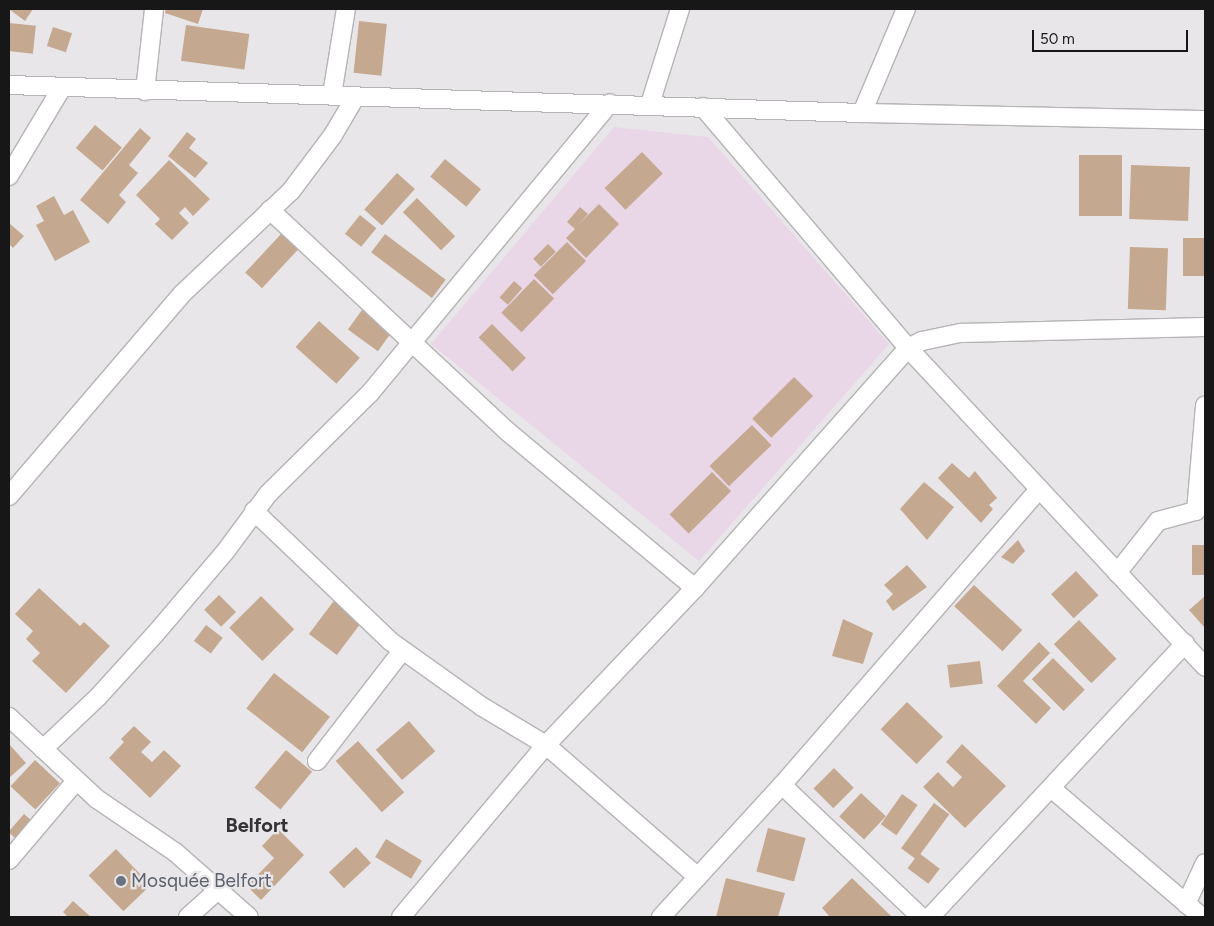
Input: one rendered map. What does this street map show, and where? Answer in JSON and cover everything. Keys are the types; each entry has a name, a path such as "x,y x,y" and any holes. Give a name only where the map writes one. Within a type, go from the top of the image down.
{"street":[{"path":"145,91 154,9"},
{"path":"332,95 346,9"},
{"path":"650,104 680,9"},
{"path":"862,113 906,9"},
{"path":"9,85 61,89 650,104 862,113 1205,120"},
{"path":"9,176 61,89"},
{"path":"9,496 182,294 270,210 304,174 356,96"},
{"path":"43,749 98,697 225,552 254,511 287,475 343,422 412,345 466,274 610,103"},
{"path":"703,107 908,348 1038,490 1205,667"},
{"path":"270,210 412,345 507,431 695,588"},
{"path":"401,917 546,745 695,588 908,348 930,338 961,333 1205,327"},
{"path":"1117,573 1158,521 1196,511 1205,405"},
{"path":"661,917 782,785 1038,490"},
{"path":"254,511 402,651 481,706 546,745 698,877"},
{"path":"930,917 1185,644"},
{"path":"317,760 402,651"},
{"path":"9,717 76,781 181,857 217,891 249,917"},
{"path":"9,860 76,781"},
{"path":"782,785 920,917"},
{"path":"1051,788 1202,917"},
{"path":"1186,904 1205,863"},
{"path":"188,917 217,891"}],"shaded area":[{"path":"614,127 708,137 889,344 699,561 431,344"}],"building":[{"path":"9,9 33,9 25,21"},
{"path":"166,9 203,9 198,24 165,13"},
{"path":"359,21 387,24 381,76 354,73"},
{"path":"9,23 36,26 33,54 9,51"},
{"path":"186,25 249,34 244,70 181,61"},
{"path":"53,27 72,33 66,52 47,46"},
{"path":"95,125 122,147 103,170 76,148"},
{"path":"140,128 151,138 129,165 138,173 119,195 126,202 108,224 80,200"},
{"path":"187,132 196,139 189,148 208,163 195,178 168,156"},
{"path":"642,152 663,174 625,210 605,188"},
{"path":"1079,155 1122,155 1122,216 1079,216"},
{"path":"445,159 481,189 466,207 430,177"},
{"path":"169,160 210,199 193,216 185,207 179,213 189,223 172,240 155,224 160,219 136,195"},
{"path":"1131,165 1190,167 1188,221 1129,219"},
{"path":"397,173 415,189 382,225 364,209"},
{"path":"54,196 64,215 73,210 90,242 55,261 36,225 44,221 36,206"},
{"path":"417,198 455,236 441,250 403,212"},
{"path":"599,204 619,224 586,258 566,238 575,229 567,222 580,207 588,214 578,225"},
{"path":"360,215 376,228 361,247 345,234"},
{"path":"9,223 24,236 13,248 9,244"},
{"path":"282,233 299,249 262,288 245,272"},
{"path":"385,234 446,280 432,298 371,252"},
{"path":"1183,238 1204,238 1204,276 1183,276"},
{"path":"567,242 586,261 553,294 534,275"},
{"path":"548,244 556,252 541,267 533,259"},
{"path":"1130,247 1168,248 1166,310 1128,309"},
{"path":"534,279 554,298 521,332 501,313"},
{"path":"514,281 522,288 508,305 500,298"},
{"path":"362,310 392,332 378,351 348,329"},
{"path":"319,321 360,358 336,384 296,347"},
{"path":"492,324 526,358 513,371 479,337"},
{"path":"794,377 813,396 771,438 752,419"},
{"path":"752,425 771,445 729,486 710,466"},
{"path":"952,463 969,478 975,471 997,498 989,505 993,509 981,523 938,478"},
{"path":"712,472 731,491 689,534 670,514"},
{"path":"924,482 954,507 927,540 900,509"},
{"path":"1018,540 1025,551 1013,564 1001,557"},
{"path":"1192,545 1205,545 1205,575 1192,575"},
{"path":"907,565 927,587 893,611 886,601 893,594 884,585"},
{"path":"1076,571 1099,595 1074,618 1051,594"},
{"path":"974,585 1022,630 1002,651 954,606"},
{"path":"39,588 80,626 84,622 110,646 66,693 32,661 40,653 26,639 33,631 15,614"},
{"path":"219,595 236,612 221,627 204,610"},
{"path":"261,596 294,629 262,661 229,628"},
{"path":"1205,596 1205,628 1189,610"},
{"path":"336,598 364,619 337,655 309,634"},
{"path":"843,619 873,633 863,664 832,656"},
{"path":"1079,620 1117,659 1091,683 1054,644"},
{"path":"206,625 223,638 211,654 194,641"},
{"path":"1039,642 1050,653 1023,681 1051,708 1036,724 997,686"},
{"path":"1053,658 1085,690 1064,711 1032,679"},
{"path":"980,661 983,684 950,688 947,665"},
{"path":"274,673 330,717 302,752 246,708"},
{"path":"907,702 943,737 917,764 881,729"},
{"path":"409,721 435,751 402,780 376,750"},
{"path":"134,726 151,742 141,752 152,762 164,750 181,766 150,798 109,758 124,742 121,739"},
{"path":"358,741 404,792 382,812 336,761"},
{"path":"9,744 26,763 9,778"},
{"path":"962,744 1006,786 965,828 923,787 938,772 953,787 962,777 946,762"},
{"path":"286,750 312,772 281,809 255,788"},
{"path":"35,760 60,783 35,810 10,786"},
{"path":"834,768 854,788 833,808 813,789"},
{"path":"861,793 886,816 864,840 839,816"},
{"path":"902,794 918,805 896,835 881,824"},
{"path":"934,803 949,814 916,859 901,848"},
{"path":"24,814 32,821 17,839 9,831"},
{"path":"768,828 806,838 794,882 756,871"},
{"path":"278,829 304,855 261,900 247,886 274,858 262,846"},
{"path":"386,839 422,861 411,879 375,857"},
{"path":"356,847 371,863 344,888 329,872"},
{"path":"116,849 151,885 123,911 89,875"},
{"path":"919,853 940,869 928,884 908,868"},
{"path":"726,878 785,893 778,917 716,917"},
{"path":"852,878 892,917 830,917 822,908"},
{"path":"73,901 91,917 68,917 63,912"}],"place":[{"name":"Mosquée Belfort","path":"121,881"}],"district":[{"name":"Belfort","path":"257,825"}]}
